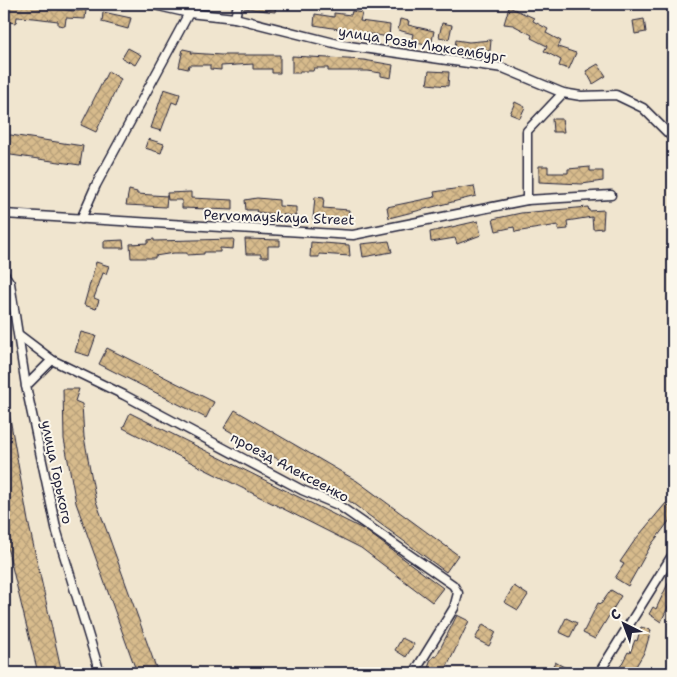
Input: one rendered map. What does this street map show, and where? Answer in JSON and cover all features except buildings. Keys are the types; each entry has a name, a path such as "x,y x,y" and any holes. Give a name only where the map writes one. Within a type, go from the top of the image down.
{"street":[{"name":"улица Розы Люксембург","path":"150,4 189,12 235,18 342,45 504,68 563,93 581,96 616,95 644,108 673,138"},
{"path":"235,18 238,4"},
{"path":"81,219 96,185 189,12"},
{"path":"527,200 527,132 541,114 563,93"},
{"name":"Pervomayskaya Street","path":"4,214 353,235 527,200 610,195"},
{"name":"улица Горького","path":"4,274 10,283 26,386 57,532 100,673"},
{"name":"проезд Алексеенко","path":"19,335 52,360 124,395 302,490 338,505 453,586 458,593 454,608 414,673"},
{"path":"26,386 52,360"},
{"path":"599,673 673,554"}]}
